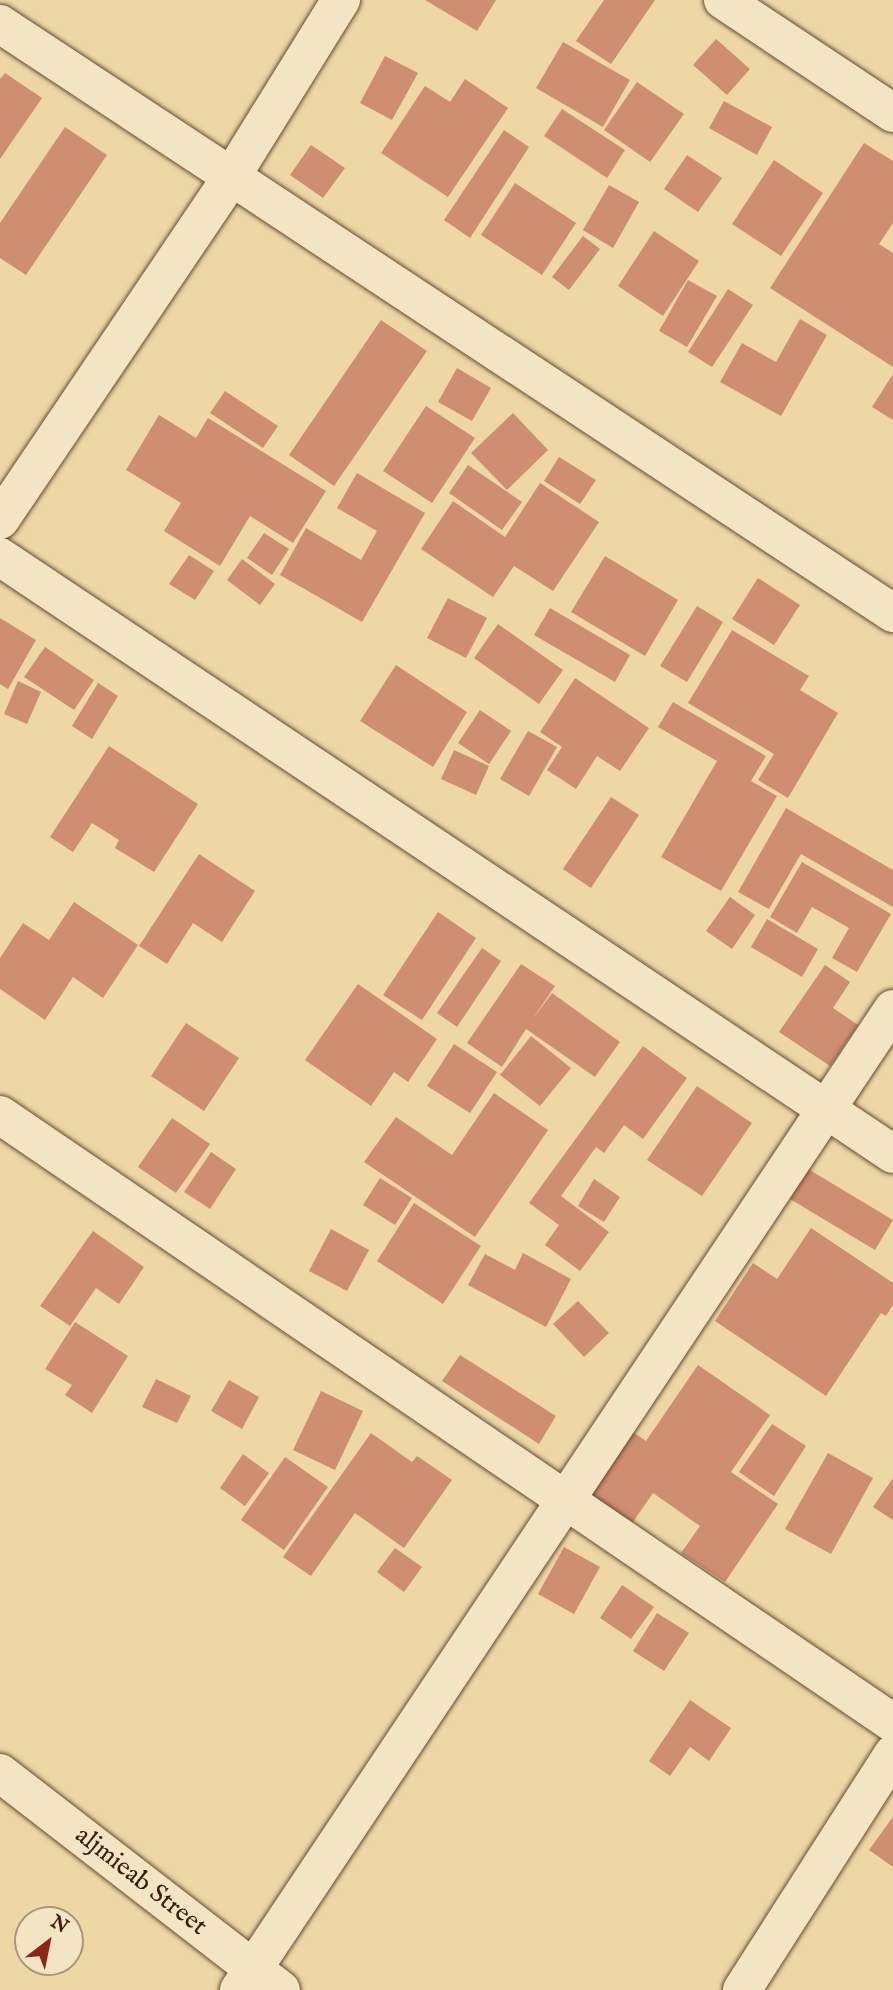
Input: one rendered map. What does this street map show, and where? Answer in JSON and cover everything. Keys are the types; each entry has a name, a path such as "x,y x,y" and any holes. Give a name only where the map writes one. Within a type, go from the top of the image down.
{"street":[{"path":"0,520 233,174 341,0"},
{"path":"723,0 893,113"},
{"path":"0,24 233,174 893,613"},
{"path":"0,557 893,1154"},
{"path":"258,1983 562,1501 893,1009"},
{"path":"0,1115 562,1501 893,1723"},
{"path":"742,1990 893,1754"},
{"name":"aljmieab Street","path":"0,1773 258,1983"}],"building":[{"path":"425,0 496,0 477,31"},
{"path":"604,0 655,0 611,64 576,41"},
{"path":"716,39 750,69 727,95 693,65"},
{"path":"563,42 630,80 603,127 536,88"},
{"path":"385,56 418,73 392,120 360,103"},
{"path":"5,73 42,98 0,159 0,79"},
{"path":"465,79 508,108 448,197 381,153 425,86 450,102"},
{"path":"637,82 684,114 650,162 604,130"},
{"path":"724,101 772,127 757,155 709,128"},
{"path":"562,109 625,150 607,178 544,136"},
{"path":"65,127 107,155 26,275 0,258 0,223"},
{"path":"504,130 529,147 470,238 444,220"},
{"path":"864,143 893,161 893,223 879,244 893,253 893,367 770,288"},
{"path":"311,145 345,168 323,198 290,175"},
{"path":"687,155 722,178 698,212 664,189"},
{"path":"774,160 823,193 781,256 732,224"},
{"path":"515,183 576,223 542,275 481,235"},
{"path":"609,185 639,202 613,248 583,230"},
{"path":"654,231 699,261 663,316 618,286"},
{"path":"583,236 600,249 569,290 552,277"},
{"path":"688,280 717,296 687,347 659,331"},
{"path":"728,289 753,305 712,367 688,352"},
{"path":"800,319 827,335 781,416 720,382 742,343 776,362"},
{"path":"381,320 427,351 334,486 289,455"},
{"path":"457,368 491,388 472,421 438,402"},
{"path":"893,374 893,420 872,407"},
{"path":"225,391 278,426 263,448 210,413"},
{"path":"426,406 475,438 432,503 383,471"},
{"path":"513,413 548,450 507,490 471,453"},
{"path":"159,415 196,438 208,418 326,491 293,543 250,516 220,566 164,531 181,503 126,470"},
{"path":"559,457 596,480 580,504 544,481"},
{"path":"468,465 522,502 502,530 449,493"},
{"path":"357,473 425,513 362,622 280,575 306,528 361,560 377,531 337,508"},
{"path":"540,483 599,522 553,591 514,566 493,597 421,549 453,501 505,537"},
{"path":"264,533 289,549 272,575 247,558"},
{"path":"189,555 214,571 195,600 169,584"},
{"path":"605,556 678,600 645,656 571,612"},
{"path":"242,559 275,584 260,605 227,580"},
{"path":"758,578 800,605 774,645 732,619"},
{"path":"448,598 487,618 466,658 427,638"},
{"path":"697,606 723,622 687,682 660,666"},
{"path":"550,608 630,655 615,682 534,635"},
{"path":"0,618 36,640 8,689 0,684"},
{"path":"498,624 563,670 539,704 474,658"},
{"path":"732,630 809,676 800,690 838,713 788,798 758,780 774,754 688,703"},
{"path":"45,647 94,680 74,710 24,677"},
{"path":"396,665 467,712 433,767 360,721"},
{"path":"575,678 649,728 620,771 597,756 576,789 547,770 562,747 540,732"},
{"path":"18,681 41,692 27,724 4,714"},
{"path":"98,683 118,696 92,739 72,726"},
{"path":"673,702 766,756 751,781 777,796 721,891 661,857 717,761 658,727"},
{"path":"480,710 511,731 489,764 458,743"},
{"path":"528,731 557,747 529,796 500,779"},
{"path":"109,746 198,804 154,872 115,848 119,840 92,823 73,852 50,837"},
{"path":"454,750 489,766 476,795 441,779"},
{"path":"611,797 639,815 591,888 563,869"},
{"path":"786,808 893,870 893,907 801,854 769,909 738,892"},
{"path":"199,854 255,891 222,942 193,923 167,964 139,946"},
{"path":"802,862 891,914 857,972 832,958 849,928 812,907 797,933 770,917"},
{"path":"730,897 755,915 732,949 706,931"},
{"path":"74,902 138,945 103,998 73,977 45,1020 0,989 0,958 23,923 49,940"},
{"path":"438,912 476,938 422,1020 383,995"},
{"path":"767,919 818,949 802,977 751,947"},
{"path":"482,948 501,961 457,1027 437,1013"},
{"path":"521,964 555,986 532,1020 552,993 620,1042 595,1077 526,1029 502,1067 467,1043"},
{"path":"825,965 850,982 833,1008 858,1025 830,1066 779,1032"},
{"path":"358,984 437,1039 408,1082 394,1072 371,1106 305,1060"},
{"path":"186,1023 239,1058 204,1111 151,1076"},
{"path":"531,1036 571,1068 540,1106 500,1075"},
{"path":"454,1044 497,1072 470,1113 427,1086"},
{"path":"643,1046 687,1078 643,1139 624,1125 604,1153 596,1147 561,1196 609,1232 580,1271 545,1245 559,1225 529,1203"},
{"path":"697,1086 752,1123 702,1196 647,1160"},
{"path":"494,1093 548,1130 475,1237 364,1162 396,1117 452,1155"},
{"path":"172,1118 210,1144 176,1193 138,1167"},
{"path":"211,1152 236,1169 210,1209 184,1192"},
{"path":"808,1169 893,1220 875,1250 790,1199"},
{"path":"380,1178 412,1198 395,1225 363,1205"},
{"path":"594,1179 620,1197 604,1222 578,1206"},
{"path":"414,1203 481,1246 443,1304 377,1261"},
{"path":"811,1228 893,1283 893,1305 886,1316 881,1313 826,1396 715,1321 753,1263 777,1279"},
{"path":"331,1229 369,1250 347,1291 309,1271"},
{"path":"93,1231 144,1267 119,1304 96,1288 70,1326 40,1306"},
{"path":"523,1253 571,1279 546,1327 468,1285 485,1254 515,1270"},
{"path":"578,1301 609,1333 584,1357 553,1324"},
{"path":"75,1322 128,1356 92,1413 65,1395 72,1385 45,1369"},
{"path":"460,1355 556,1416 539,1444 442,1381"},
{"path":"698,1365 770,1415 731,1472 778,1504 725,1582 681,1553 700,1526 653,1493 631,1525 588,1496 633,1432 646,1441"},
{"path":"156,1379 191,1396 177,1423 142,1407"},
{"path":"229,1380 259,1397 242,1429 211,1411"},
{"path":"321,1391 363,1411 335,1470 293,1450"},
{"path":"772,1424 806,1446 774,1496 739,1472"},
{"path":"371,1433 412,1462 417,1456 452,1480 404,1548 355,1513 311,1576 283,1557"},
{"path":"828,1453 873,1478 831,1554 785,1529"},
{"path":"243,1454 269,1473 245,1506 220,1488"},
{"path":"285,1457 328,1487 284,1550 241,1520"},
{"path":"893,1478 893,1520 873,1507"},
{"path":"564,1547 600,1567 574,1614 538,1594"},
{"path":"395,1548 422,1567 404,1592 377,1572"},
{"path":"622,1585 654,1607 631,1639 600,1618"},
{"path":"657,1613 689,1633 664,1671 633,1651"},
{"path":"690,1700 731,1728 709,1761 690,1747 670,1776 649,1761"},
{"path":"893,1817 893,1867 869,1850"}]}
